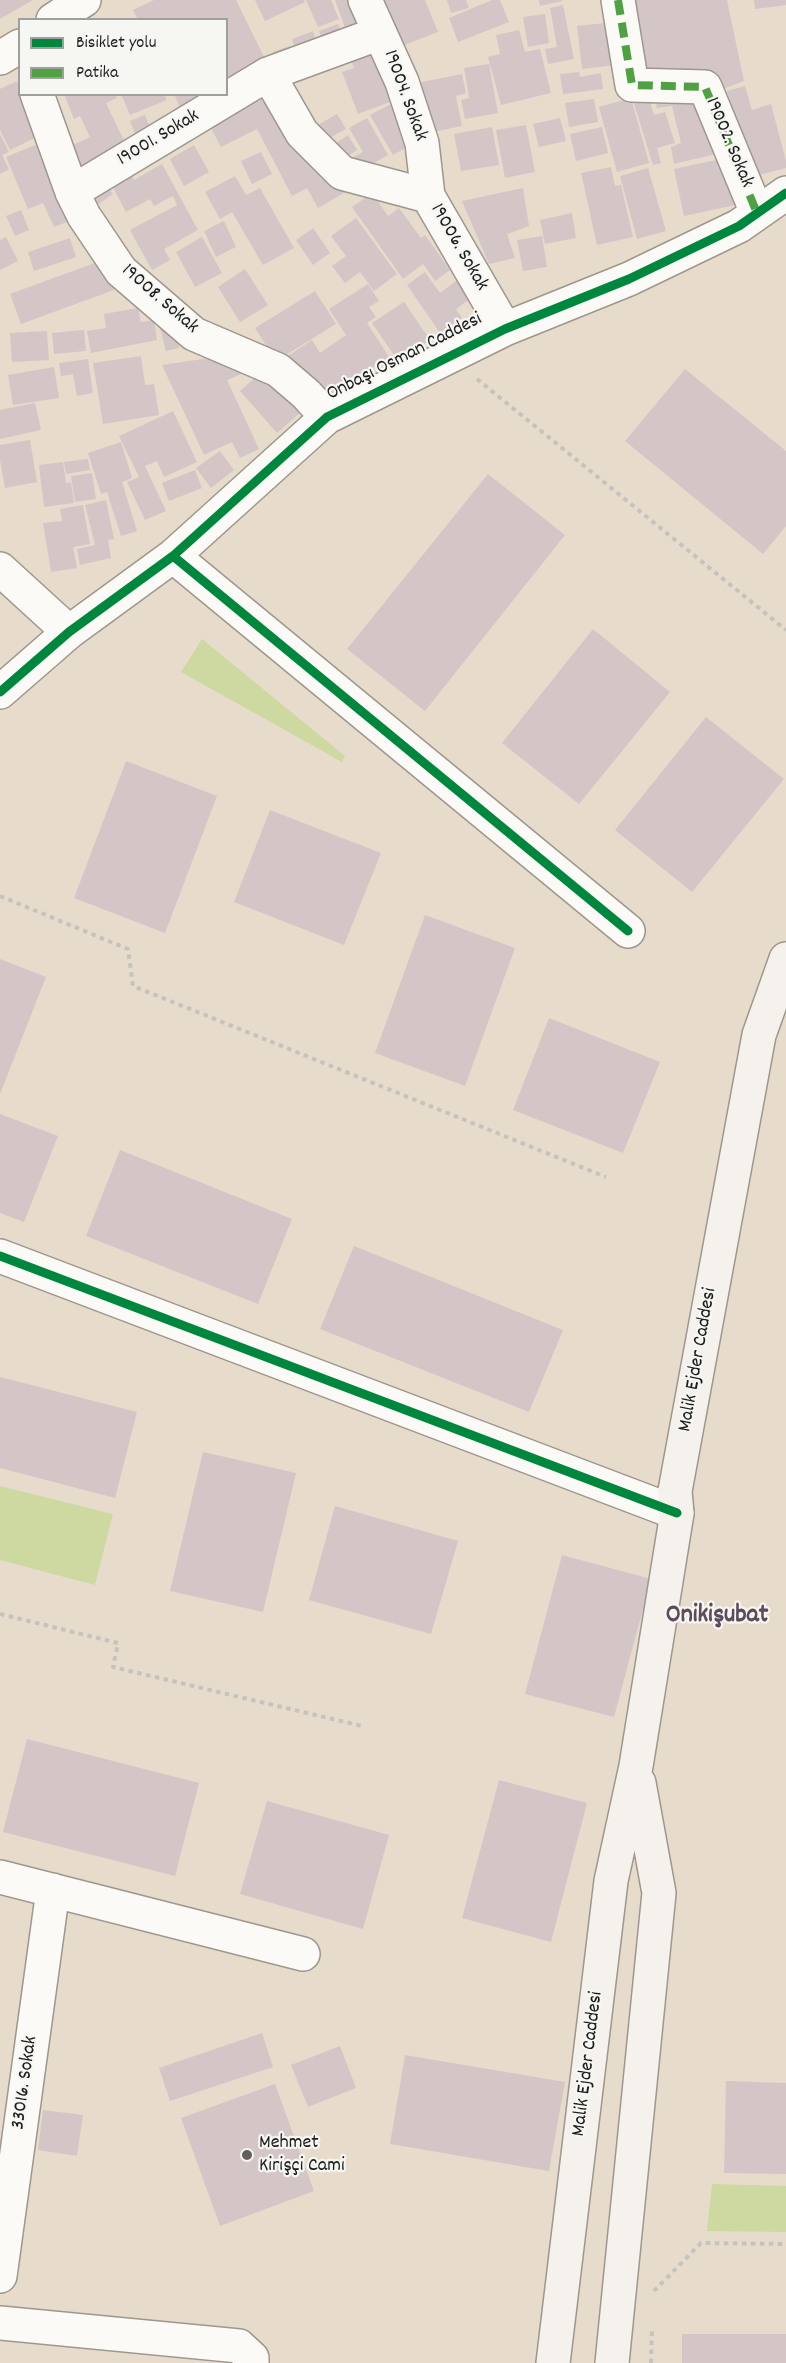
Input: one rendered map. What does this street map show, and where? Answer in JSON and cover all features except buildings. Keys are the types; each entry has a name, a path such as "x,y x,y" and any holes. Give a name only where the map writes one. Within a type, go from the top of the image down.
{"main road":[{"name":"Malik Ejder Caddesi","path":"554,2363 611,1881 636,1766 677,1513 675,1491 759,1035 786,959"},
{"name":"Malik Ejder Caddesi","path":"612,2363 658,1893 636,1766"}],"street":[{"path":"56,18 84,0"},
{"name":"19004. Sokak","path":"365,0 402,82 422,142 428,196"},
{"name":"19002. Sokak","path":"618,0 632,85 705,87 758,213"},
{"name":"19001. Sokak","path":"72,192 268,74 380,33"},
{"path":"0,58 18,47"},
{"name":"19006. Sokak","path":"268,74 302,133 342,173 428,196 505,328"},
{"name":"19008. Sokak","path":"38,96 72,192 84,216 121,271 194,334 278,370 306,394 327,417"},
{"name":"Onbaşı Osman Caddesi","path":"0,692 69,632 173,556 327,417 505,328 629,279 738,226 786,194"},
{"path":"173,556 628,931"},
{"path":"0,569 69,632"},
{"path":"0,1256 677,1513"},
{"path":"0,1877 303,1954"},
{"name":"33016. Sokak","path":"0,2276 52,1890"},
{"path":"0,2324 239,2346 252,2358 252,2363"}],"path":[{"path":"450,357 786,630"},
{"path":"0,896 128,949 133,986 606,1177"},
{"path":"0,1614 118,1643 113,1667 362,1726"},
{"path":"653,2292 701,2243 786,2244"},
{"path":"651,2363 652,2327"}],"green space":[{"path":"202,639 345,756 342,762 181,672"},
{"path":"0,1486 113,1514 95,1585 0,1560"},
{"path":"712,2184 786,2186 786,2232 707,2231"}],"marked path":[{"path":"618,0 632,85 705,87 757,213"}],"cycle path":[{"path":"0,692 69,632 173,556 327,417 505,329 629,279 739,226 786,193"},
{"path":"173,556 628,931"},
{"path":"0,1256 677,1513"}],"place":[{"name":"Mehmet Kirişçi Cami","path":"247,2155"}],"district":[{"name":"Onikişubat","path":"717,1617"}]}
